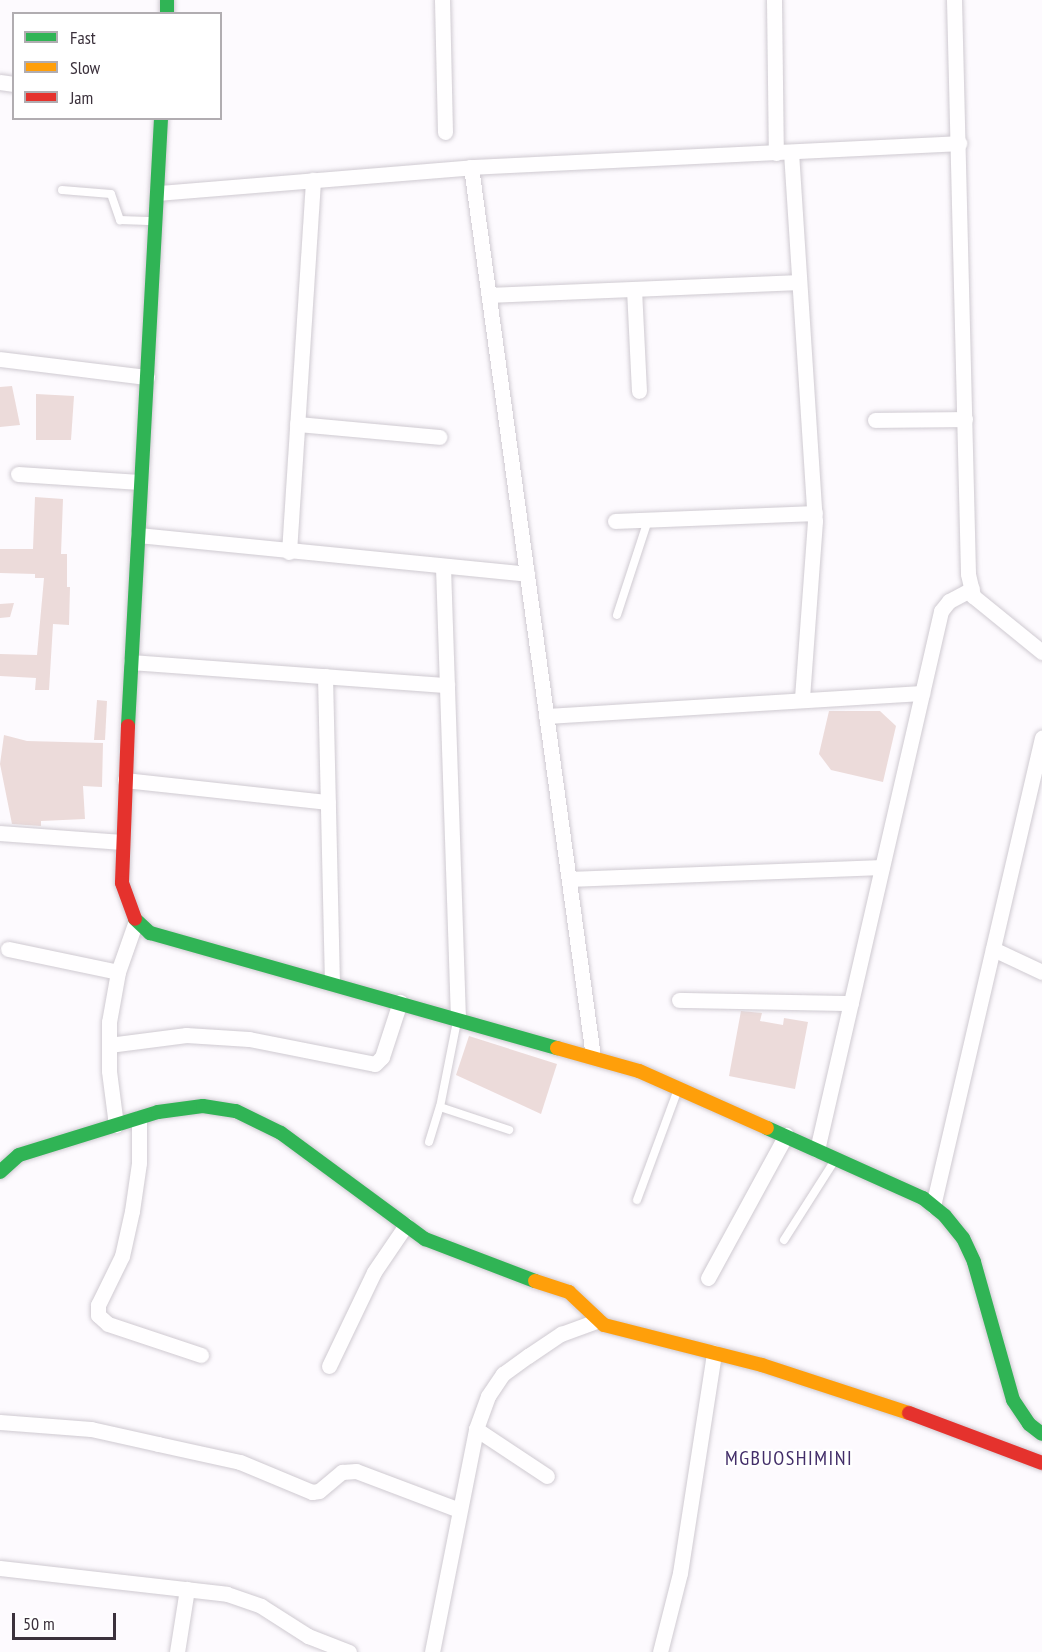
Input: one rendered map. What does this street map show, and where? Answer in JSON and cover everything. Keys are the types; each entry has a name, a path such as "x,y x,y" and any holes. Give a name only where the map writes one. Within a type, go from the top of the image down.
{"street":[{"path":"442,0 445,132"},
{"path":"774,0 783,152 799,282 814,513 802,700"},
{"path":"954,0 968,574 972,589 994,616 1042,652"},
{"path":"161,120 122,842 122,883 136,921 150,933 593,1057 679,1088 836,1158 933,1206 963,1238 974,1262 1013,1400 1029,1424 1042,1434"},
{"path":"158,193 471,167 959,143"},
{"path":"471,167 593,1057"},
{"path":"289,552 313,180"},
{"path":"489,295 799,282"},
{"path":"634,289 639,392"},
{"path":"0,359 147,377"},
{"path":"875,420 965,419"},
{"path":"297,424 439,437"},
{"path":"18,474 140,482"},
{"path":"615,521 814,513"},
{"path":"138,535 289,552 527,574"},
{"path":"442,567 458,1019"},
{"path":"817,1150 940,611 949,601 972,589"},
{"path":"130,662 447,685"},
{"path":"326,676 332,983"},
{"path":"546,716 922,693"},
{"path":"933,1206 1042,737"},
{"path":"124,780 328,802"},
{"path":"1027,801 1042,808"},
{"path":"0,833 122,842"},
{"path":"569,879 882,867"},
{"path":"116,1125 109,1045 118,972 136,921"},
{"path":"8,949 118,972"},
{"path":"993,949 1042,972"},
{"path":"679,1000 851,1003"},
{"path":"109,1045 186,1035 249,1039 375,1064 382,1057 400,1002"},
{"path":"0,1172 19,1155 139,1118 203,1106 236,1111 281,1132 425,1239 470,1259 569,1292 599,1320 616,1330 714,1353 887,1405 1042,1463"},
{"path":"139,1118 139,1163 132,1211 122,1256 98,1305 98,1315 108,1324 201,1355"},
{"path":"708,1278 786,1135"},
{"path":"329,1366 377,1265 406,1226"},
{"path":"432,1652 476,1429 488,1396 503,1374 561,1334 599,1320"},
{"path":"660,1652 680,1573 714,1353"},
{"path":"0,1422 92,1429 240,1462 312,1492 319,1491 342,1472 356,1471 459,1510"},
{"path":"476,1429 548,1476"},
{"path":"0,1568 227,1594 261,1606 308,1636 349,1652"},
{"path":"177,1652 187,1589"}],"lane":[{"path":"62,190 111,194 120,220 156,221"},
{"path":"617,615 648,520"},
{"path":"429,1142 440,1107 458,1019"},
{"path":"637,1200 679,1088"},
{"path":"440,1107 509,1130"},
{"path":"784,1240 836,1158"}],"building":[{"path":"12,386 20,425 0,427 0,387"},
{"path":"36,394 74,396 71,440 36,440"},
{"path":"35,497 63,499 61,554 67,554 67,587 70,587 69,625 53,624 49,690 35,690 36,678 0,676 0,654 37,655 44,578 35,578 35,574 0,573 0,549 33,549"},
{"path":"14,603 10,617 0,618 0,604"},
{"path":"97,700 107,701 105,740 94,740"},
{"path":"829,711 880,711 896,726 883,782 831,770 819,754"},
{"path":"4,735 27,741 103,743 102,787 83,786 85,819 41,821 41,826 12,824 0,764"},
{"path":"741,1011 762,1013 760,1021 783,1025 784,1018 808,1022 795,1089 729,1076"},
{"path":"469,1036 557,1064 541,1114 456,1075"}],"traffic: fast":[{"path":"167,0 167,12"},
{"path":"128,726 161,120"},
{"path":"135,919 150,933 557,1048"},
{"path":"0,1172 19,1155 158,1112 203,1106 236,1111 281,1133 425,1239 535,1281"},
{"path":"767,1128 923,1198 945,1216 963,1238 974,1262 1013,1400 1029,1424 1042,1434"}],"traffic: slow":[{"path":"557,1048 639,1071 767,1128"},
{"path":"535,1281 569,1292 604,1325 762,1365 909,1413"}],"traffic: jam":[{"path":"128,726 122,883 135,919"},
{"path":"909,1413 1042,1463"}],"district":[{"name":"MGBUOSHIMINI","path":"789,1458"}]}
